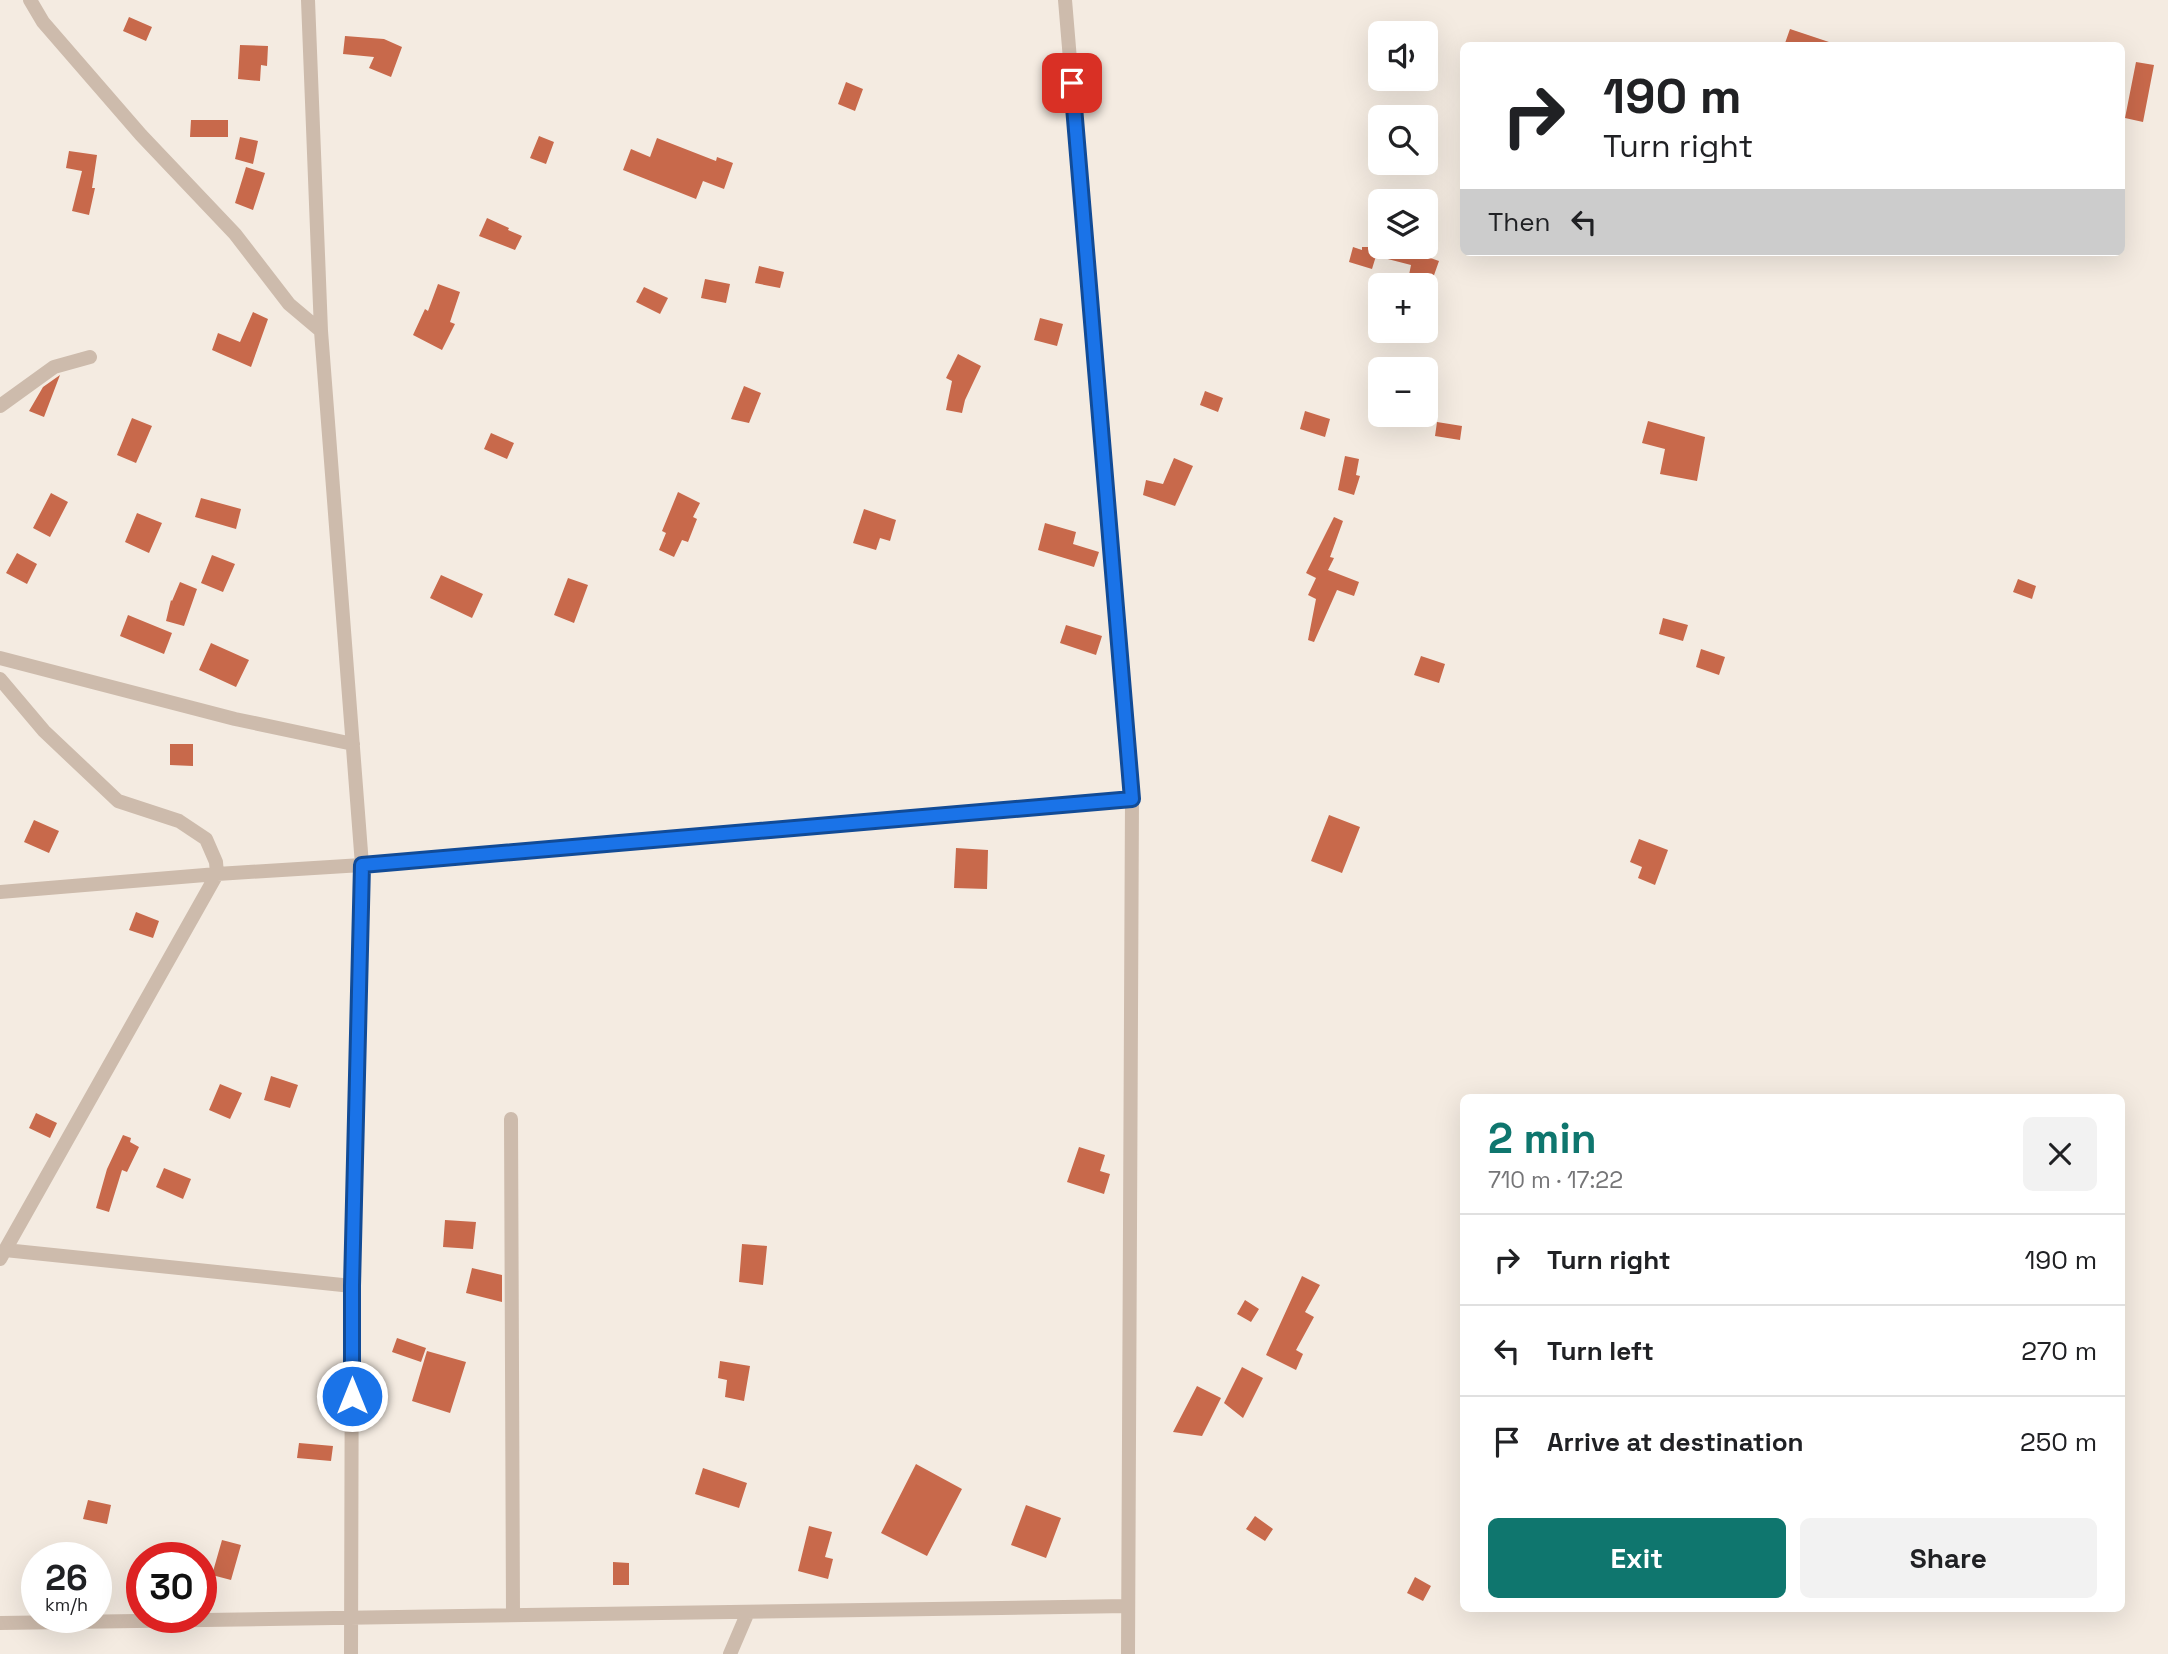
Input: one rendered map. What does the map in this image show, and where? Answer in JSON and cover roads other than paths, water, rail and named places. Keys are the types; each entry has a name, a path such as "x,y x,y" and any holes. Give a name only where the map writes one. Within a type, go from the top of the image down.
{"street":[{"path":"30,0 43,22 132,125 235,234 289,304 321,331"},
{"path":"309,0 321,331 362,865 352,1286 351,1654"},
{"path":"1065,0 1132,799 1128,1654"},
{"path":"0,406 54,367 90,357"},
{"path":"0,658 234,719 353,744"},
{"path":"0,679 44,731 118,801 179,821 206,839 216,862 217,874 3,1254 352,1286"},
{"path":"0,892 362,865 1132,799"},
{"path":"512,1119 513,1615"},
{"path":"0,1623 1128,1606"},
{"path":"730,1654 748,1612"}]}
